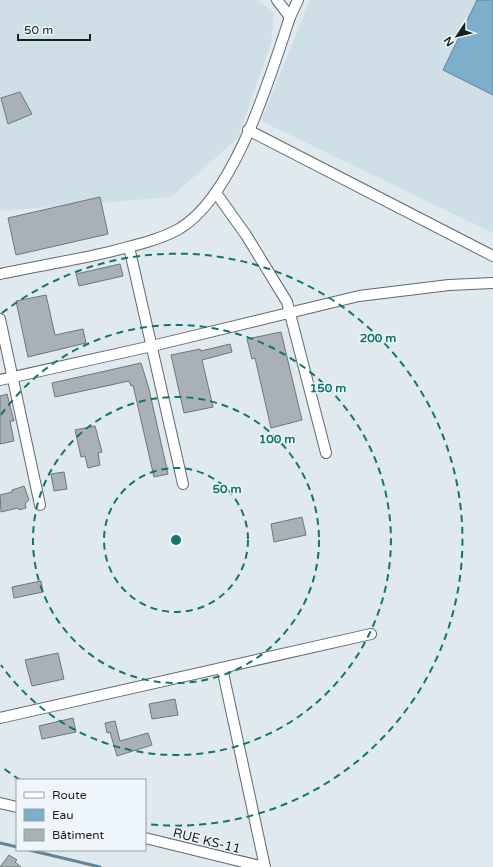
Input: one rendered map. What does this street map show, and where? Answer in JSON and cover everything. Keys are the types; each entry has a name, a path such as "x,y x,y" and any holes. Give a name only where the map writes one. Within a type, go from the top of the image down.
{"street":[{"path":"277,0 290,17"},
{"path":"0,274 151,241 178,229 194,218 216,193 225,180 248,130 283,40 290,17 298,0"},
{"path":"248,130 493,256"},
{"path":"216,193 246,235 283,294 290,312 326,453"},
{"path":"129,247 183,484"},
{"path":"0,380 152,346 359,296 396,290 493,283"},
{"path":"0,319 40,504"},
{"path":"0,718 371,634"},
{"path":"222,668 264,867"},
{"path":"0,803 16,807"},
{"name":"RUE KS-11","path":"146,838 264,867"}],"shaded area":[{"path":"0,0 257,0 274,12 271,43 238,138 171,197 0,211"},
{"path":"310,0 493,0 493,233 261,121"}],"water":[{"path":"477,0 493,0 493,95 443,70"}],"building":[{"path":"20,92 32,114 8,124 1,98"},
{"path":"100,197 108,234 16,255 8,218"},
{"path":"120,264 123,276 79,286 76,274"},
{"path":"46,295 55,335 83,329 86,343 28,357 16,301"},
{"path":"281,332 302,420 271,428 255,358 252,359 247,339"},
{"path":"230,344 232,352 202,360 213,407 184,413 171,355 200,349 201,351"},
{"path":"141,363 149,389 168,474 154,477 133,385 131,386 129,381 55,397 52,383"},
{"path":"7,394 14,421 10,421 14,441 0,444 0,396"},
{"path":"95,426 102,452 98,453 100,465 88,468 85,456 81,457 75,430"},
{"path":"64,472 67,489 54,491 51,474"},
{"path":"24,486 29,500 25,504 26,508 19,510 18,508 1,512 0,495 12,492 12,490"},
{"path":"302,517 306,535 274,542 271,524"},
{"path":"41,581 43,592 14,598 12,587"},
{"path":"58,653 64,679 32,686 25,660"},
{"path":"175,699 178,715 152,719 149,704"},
{"path":"73,718 76,732 42,739 39,726"},
{"path":"115,721 120,741 148,733 152,745 117,756 110,732 107,733 105,723"},
{"path":"9,855 17,860 15,862 21,867 0,867"}],"waterway":[{"path":"0,843 16,847"},
{"path":"33,851 100,867"}]}
